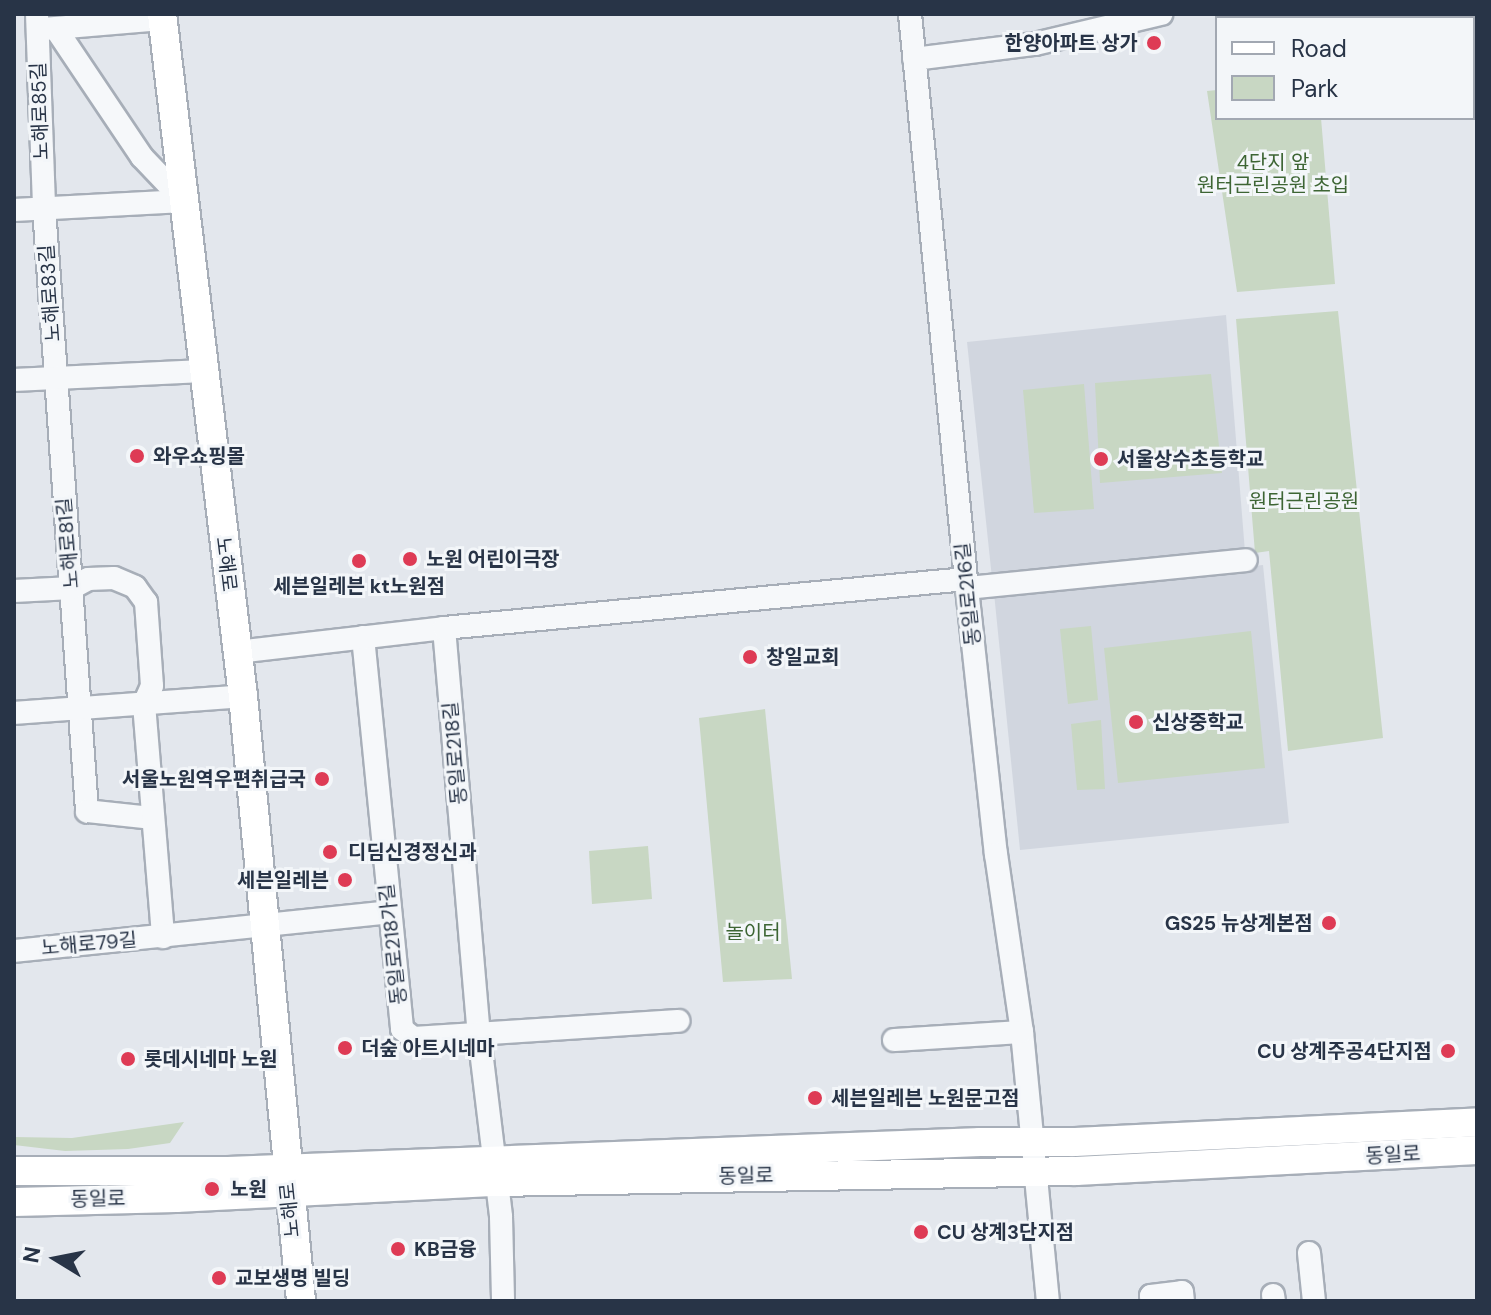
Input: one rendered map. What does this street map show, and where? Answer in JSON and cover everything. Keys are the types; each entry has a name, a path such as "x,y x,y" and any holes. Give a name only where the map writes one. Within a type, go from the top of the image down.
{"main road":[{"name":"노해로","path":"162,17 243,696 301,1301"},
{"name":"동일로","path":"14,1202 287,1180 1477,1122"},
{"name":"동일로","path":"495,1171 1036,1172 1477,1150"},
{"name":"동일로","path":"14,1171 228,1171 287,1180"}],"street":[{"name":"동일로216길","path":"910,14 967,584 996,854 1022,1032 1048,1301"},
{"path":"914,59 1035,44 1161,14"},
{"path":"43,24 162,17"},
{"path":"43,24 142,157 184,201"},
{"name":"노해로85길","path":"43,24 44,208"},
{"path":"14,210 184,201"},
{"name":"노해로83길","path":"44,208 55,378"},
{"path":"14,380 203,371"},
{"name":"노해로81길","path":"55,378 82,707"},
{"path":"237,652 444,628 1246,560"},
{"name":"노해로79길","path":"72,588 88,579 114,578 135,587 146,602 152,686 144,704 163,937"},
{"path":"14,591 72,588"},
{"name":"동일로218길","path":"444,628 479,1034 495,1171 503,1301"},
{"name":"동일로218가길","path":"363,637 402,1029 413,1038 678,1021"},
{"path":"14,713 243,696"},
{"path":"82,707 87,811 152,818"},
{"path":"265,928 390,912"},
{"name":"노해로79길","path":"14,951 265,928"},
{"path":"894,1040 1022,1032"},
{"path":"1309,1253 1314,1301"},
{"path":"1152,1301 1151,1296 1182,1292 1183,1301"}],"shaded area":[{"path":"1226,315 1245,552 992,578 967,342"},
{"path":"1263,565 1289,823 1020,850 994,593"}],"green space":[{"name":"4단지 앞 원터근린공원 초입","path":"1215,90 1215,120 1321,120 1335,284 1237,292 1207,91"},
{"name":"원터근린공원","path":"1338,311 1383,738 1288,751 1269,551 1255,553 1236,319"},
{"path":"1211,374 1222,473 1100,483 1095,383"},
{"path":"1084,384 1094,509 1034,513 1023,390"},
{"path":"1091,626 1098,700 1068,704 1060,629"},
{"path":"1251,631 1265,768 1118,783 1104,648"},
{"name":"놀이터","path":"765,709 792,979 723,982 699,718"},
{"path":"1101,720 1105,789 1077,790 1071,724"},
{"path":"648,846 652,899 592,904 589,851"},
{"path":"184,1122 170,1143 128,1149 65,1151 14,1145 14,1137 72,1138"}],"place":[{"name":"한양아파트 상가","path":"1154,43"},
{"name":"와우쇼핑몰","path":"137,456"},
{"name":"서울상수초등학교","path":"1101,459"},
{"name":"노원 어린이극장","path":"410,559"},
{"name":"세븐일레븐 kt노원점","path":"359,561"},
{"name":"창일교회","path":"750,657"},
{"name":"신상중학교","path":"1136,722"},
{"name":"서울노원역우편취급국","path":"322,779"},
{"name":"디딤신경정신과","path":"330,852"},
{"name":"세븐일레븐","path":"345,880"},
{"name":"GS25 뉴상계본점","path":"1329,923"},
{"name":"더숲 아트시네마","path":"345,1048"},
{"name":"CU 상계주공4단지점","path":"1448,1051"},
{"name":"롯데시네마 노원","path":"128,1059"},
{"name":"세븐일레븐 노원문고점","path":"815,1098"},
{"name":"노원","path":"212,1189"},
{"name":"CU 상계3단지점","path":"921,1232"},
{"name":"KB금융","path":"398,1249"},
{"name":"교보생명 빌딩","path":"219,1278"}]}
